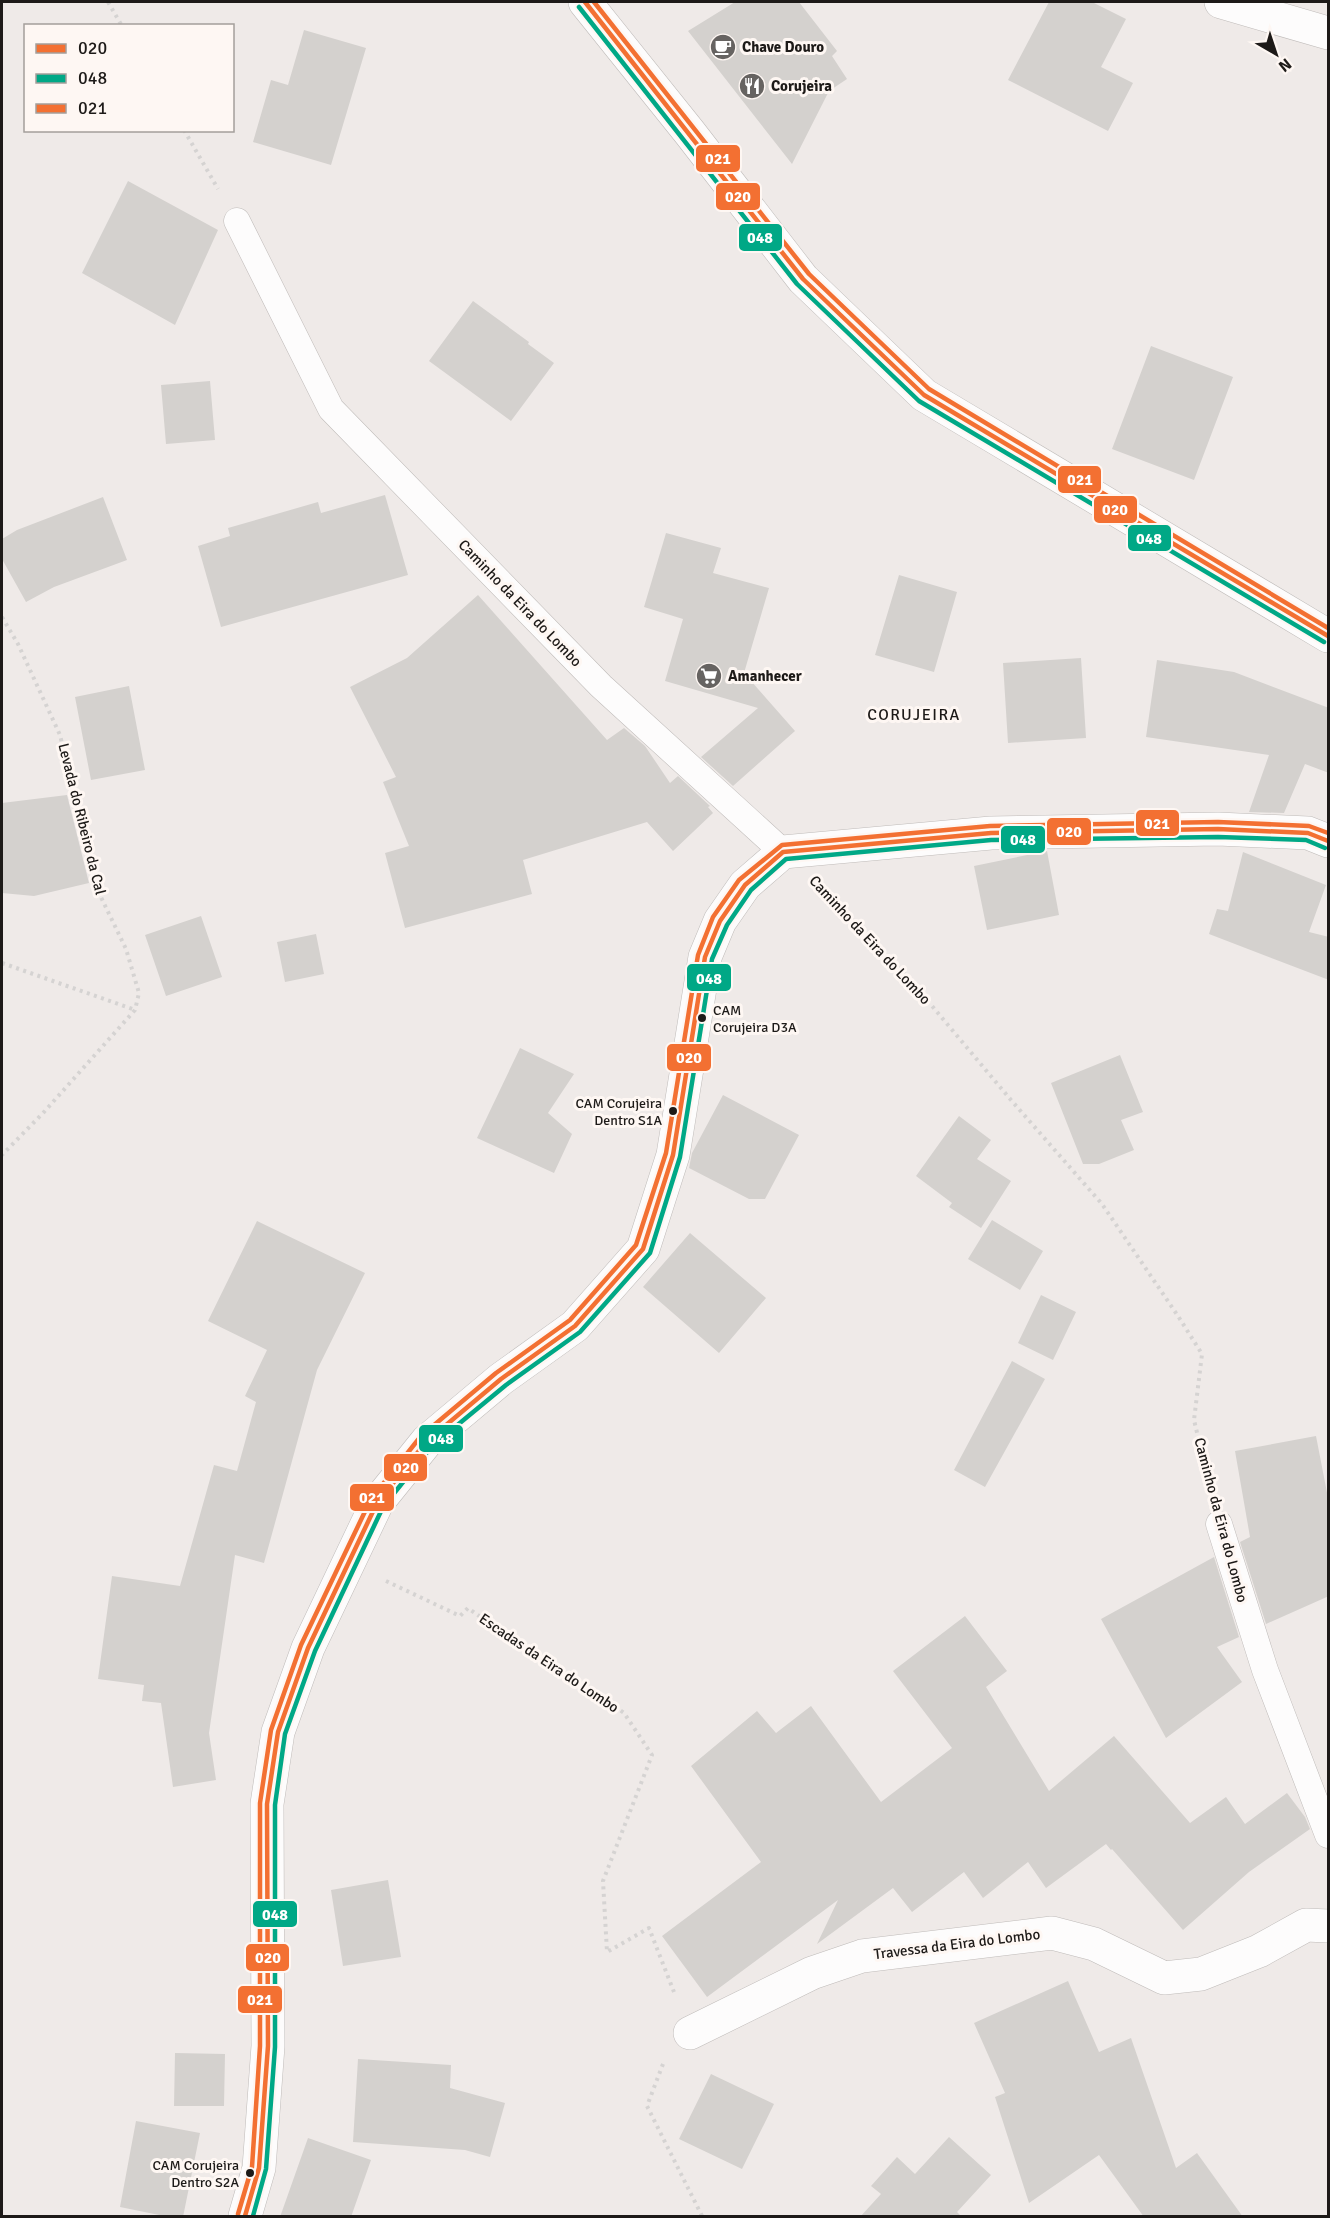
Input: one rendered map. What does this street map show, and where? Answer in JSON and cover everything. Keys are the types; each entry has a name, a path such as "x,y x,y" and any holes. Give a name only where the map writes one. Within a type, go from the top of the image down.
{"street":[{"path":"585,2 803,279 924,395 1329,636"},
{"path":"1221,2 1329,33"},
{"path":"241,2214 259,2168 268,2046 267,1804 278,1732 308,1648 377,1503 427,1441 501,1379 575,1326 643,1249 673,1155 705,957 720,921 745,885 783,852 991,833 1218,828 1308,833 1329,842"},
{"name":"Travessa da Eira do Lombo","path":"690,2033 812,1973 862,1956 1052,1933 1094,1944 1164,1978 1201,1974 1259,1951 1306,1925 1329,1926"}],"lane":[{"name":"Caminho da Eira do Lombo","path":"237,221 331,409 601,686 783,852"},
{"name":"Caminho da Eira do Lombo","path":"1219,1524 1265,1670 1329,1836"}],"path":[{"path":"108,2 121,24"},
{"path":"185,132 237,221"},
{"name":"Levada do Ribeiro da Cal","path":"2,617 18,644 60,735 96,886 126,949 139,993 135,1010"},
{"name":"Caminho da Eira do Lombo","path":"783,852 807,872 911,981 1102,1204 1178,1316 1202,1354 1194,1420 1219,1524"},
{"path":"2,963 135,1010 44,1112 2,1155"},
{"name":"Escadas da Eira do Lombo","path":"378,1577 460,1616 468,1608 540,1660 577,1680 624,1713 652,1755 603,1881 607,1952 649,1928 690,2033"},
{"path":"690,2033 665,2060 647,2106 702,2217"}],"building":[{"path":"735,2 799,2 837,51 832,56 847,79 829,91 792,164 688,31"},
{"path":"1049,2 1092,2 1126,19 1101,67 1133,83 1108,131 1008,80"},
{"path":"304,30 366,48 331,165 253,142 271,80 288,85"},
{"path":"128,181 218,230 175,325 82,273"},
{"path":"473,301 554,363 511,421 429,361"},
{"path":"1151,346 1233,377 1194,480 1112,449"},
{"path":"210,381 215,440 166,444 161,385"},
{"path":"385,495 408,575 221,627 198,546 230,536 228,528 318,502 321,513"},
{"path":"103,497 127,560 54,587 26,602 2,559 2,539 17,530"},
{"path":"666,533 721,548 713,573 769,588 744,673 795,731 733,786 701,757 758,708 665,681 683,619 644,607"},
{"path":"899,575 957,592 934,672 875,655"},
{"path":"478,595 607,740 624,728 645,746 670,783 678,776 710,806 708,807 713,813 673,851 647,822 523,860 532,894 405,928 385,853 409,846 383,782 396,777 350,687 407,658"},
{"path":"1081,658 1086,738 1008,743 1003,663"},
{"path":"1157,660 1234,672 1329,708 1329,773 1305,764 1284,813 1249,812 1269,755 1146,737"},
{"path":"129,686 145,770 91,780 75,697"},
{"path":"67,795 89,883 34,896 2,893 2,803"},
{"path":"1047,851 1059,915 987,930 974,866"},
{"path":"1243,852 1326,885 1309,932 1329,937 1329,980 1209,934 1217,909 1228,911"},
{"path":"201,916 222,977 166,996 145,935"},
{"path":"316,934 324,974 285,982 277,942"},
{"path":"520,1048 574,1074 548,1113 572,1134 554,1173 477,1138"},
{"path":"1120,1055 1143,1112 1121,1120 1134,1150 1099,1164 1083,1164 1051,1083"},
{"path":"723,1095 799,1135 765,1199 749,1199 689,1168 692,1153"},
{"path":"959,1116 991,1140 977,1159 1011,1181 981,1228 949,1207 952,1203 916,1176"},
{"path":"992,1220 1043,1251 1020,1290 968,1259"},
{"path":"257,1221 365,1273 317,1370 264,1563 235,1555 209,1733 216,1780 173,1787 161,1703 142,1701 144,1685 98,1679 112,1576 180,1586 214,1465 237,1471 256,1402 245,1396 267,1350 208,1321"},
{"path":"690,1233 766,1298 719,1353 643,1287"},
{"path":"1041,1295 1076,1312 1053,1360 1018,1343"},
{"path":"1012,1361 1045,1379 985,1487 954,1470"},
{"path":"1316,1436 1329,1503 1329,1596 1266,1624 1240,1542 1250,1537 1235,1451"},
{"path":"1214,1557 1239,1637 1217,1647 1242,1682 1166,1738 1101,1619"},
{"path":"965,1616 1007,1671 986,1687 1049,1791 1114,1736 1190,1823 1226,1797 1245,1824 1287,1793 1305,1817 1310,1829 1249,1872 1183,1930 1106,1844 1046,1888 1028,1862 983,1898 964,1872 912,1912 893,1888 817,1944 838,1900 707,1997 662,1936 761,1862 691,1766 757,1711 776,1733 811,1706 881,1802 952,1748 893,1671"},
{"path":"388,1880 401,1957 343,1966 331,1890"},
{"path":"1068,1981 1099,2052 1131,2038 1176,2168 1197,2153 1243,2217 1144,2217 1099,2155 1029,2203 995,2097 1005,2093 974,2023"},
{"path":"175,2053 225,2054 224,2106 174,2106"},
{"path":"358,2059 451,2065 450,2088 505,2103 490,2157 465,2150 353,2142"},
{"path":"711,2074 774,2104 742,2169 679,2139"},
{"path":"136,2121 200,2133 183,2217 169,2217 120,2207"},
{"path":"949,2137 991,2175 957,2212 962,2217 860,2217 881,2194 871,2186 897,2157 915,2174"},
{"path":"308,2138 371,2160 351,2217 280,2217"}],"transit line":[{"name":"020","path":"585,2 803,279 924,395 1328,636"},
{"name":"021","path":"594,2 809,274 929,389 1328,628"},
{"name":"048","path":"579,7 797,284 919,401 1324,642"},
{"name":"021","path":"238,2214 252,2167 260,2046 260,1803 271,1730 301,1645 371,1499 421,1436 496,1373 570,1320 636,1245 666,1153 698,955 713,917 739,880 782,845 990,826 1218,822 1309,826 1328,833"},
{"name":"020","path":"245,2216 259,2168 268,2046 267,1804 278,1732 308,1648 377,1503 427,1441 501,1379 575,1326 643,1249 673,1155 705,957 720,921 745,885 783,852 991,833 1218,829 1308,833 1328,841"},
{"name":"048","path":"253,2216 266,2169 275,2047 275,1805 285,1734 315,1651 383,1507 432,1446 506,1385 580,1332 650,1253 680,1157 712,959 727,925 751,890 786,859 991,840 1218,837 1306,840 1325,848"}],"place":[{"name":"Chave Douro","path":"723,47"},
{"name":"Corujeira","path":"752,86"},
{"name":"Amanhecer","path":"709,676"},
{"name":"CAM Corujeira D3A","path":"702,1018"},
{"name":"CAM Corujeira Dentro S1A","path":"673,1111"},
{"name":"CAM Corujeira Dentro S2A","path":"250,2173"}],"district":[{"name":"CORUJEIRA","path":"914,714"}]}
